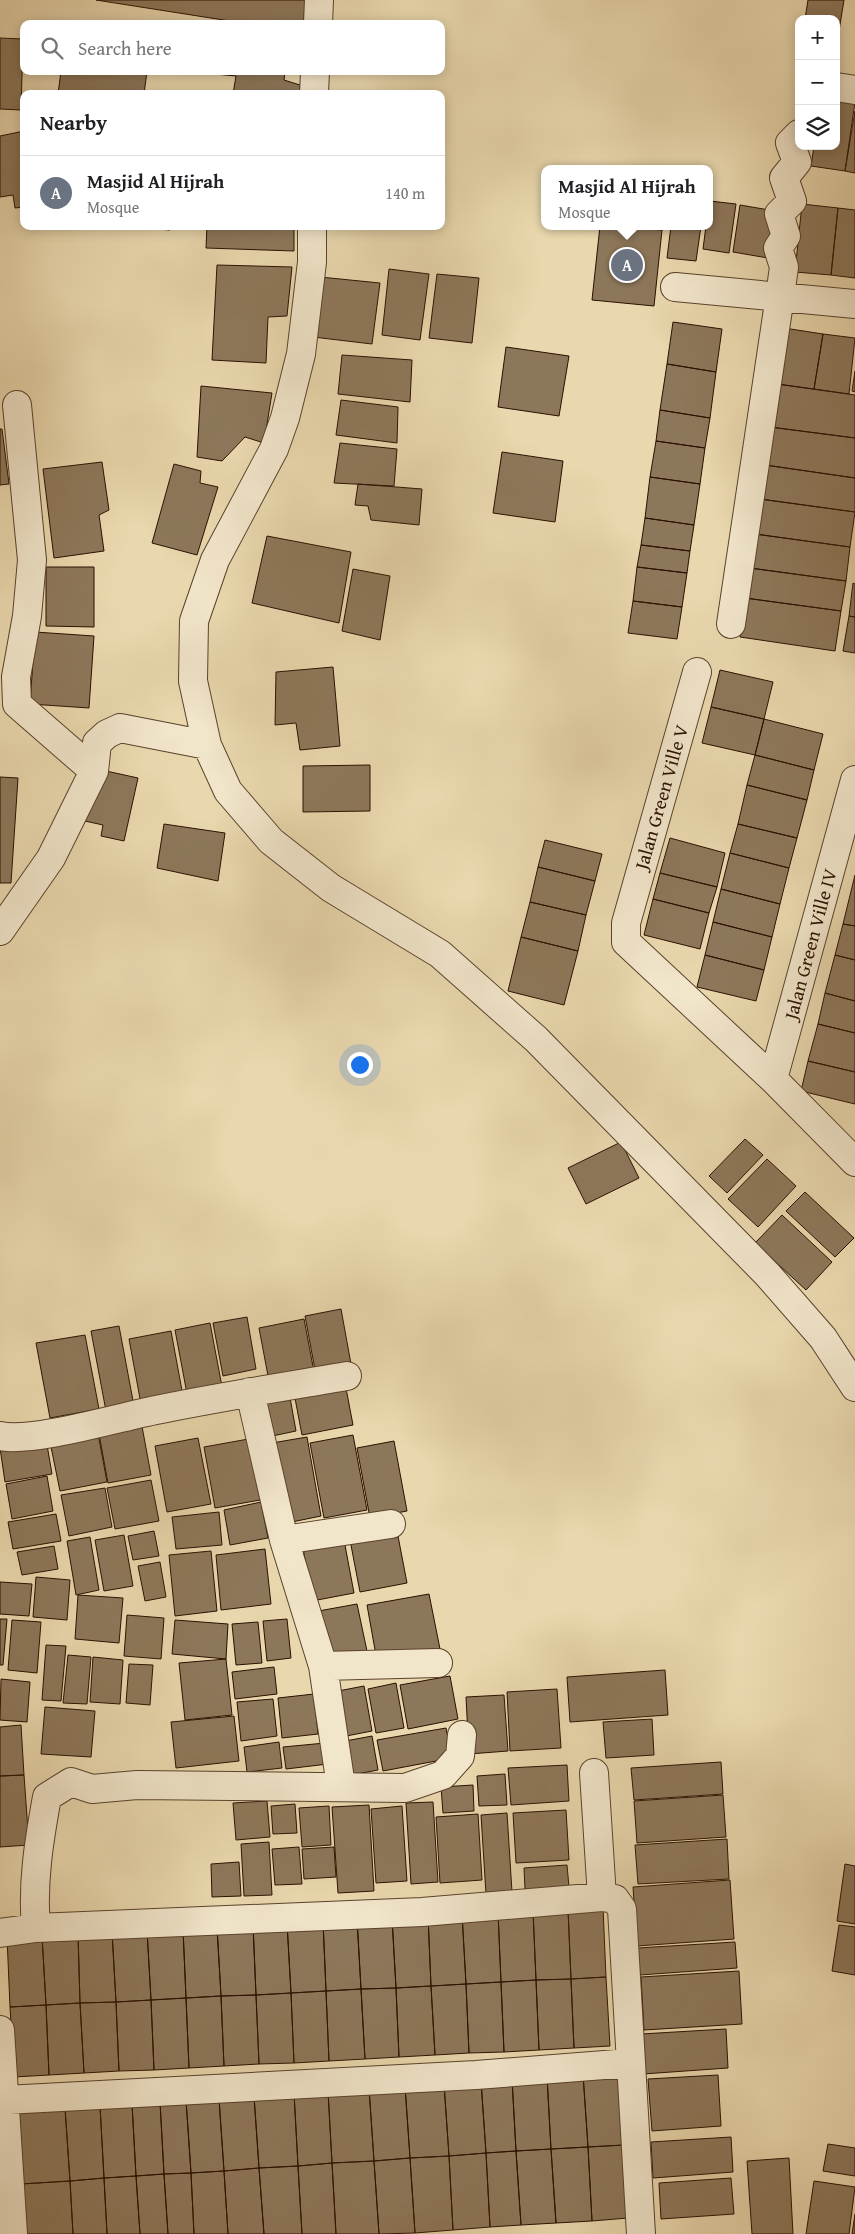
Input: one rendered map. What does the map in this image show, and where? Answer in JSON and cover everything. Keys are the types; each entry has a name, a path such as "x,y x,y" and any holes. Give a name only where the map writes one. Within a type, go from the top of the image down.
{"street":[{"path":"318,20 319,0"},
{"path":"314,90 316,75"},
{"path":"840,88 855,90"},
{"path":"795,138 790,143 795,148"},
{"path":"731,624 784,267 778,248 786,236 780,214 792,201 784,178 801,154"},
{"path":"312,230 312,262 301,354 285,418 274,449 215,560 194,621 193,681 207,745 228,791 271,841 332,888 440,954 536,1040 767,1274 823,1338 855,1387"},
{"path":"676,287 855,304"},
{"path":"17,405 32,560 27,616 16,677 17,704 94,771"},
{"name":"Jalan Green Ville V","path":"697,672 626,922 626,942 773,1079"},
{"path":"0,931 51,858 94,771 97,743 107,734 120,728 207,745"},
{"name":"Jalan Green Ville IV","path":"773,1079 855,780"},
{"path":"773,1079 855,1162"},
{"path":"0,1436 11,1439 52,1432 250,1392 347,1376"},
{"path":"250,1392 284,1540 323,1666 341,1786"},
{"path":"284,1540 391,1524"},
{"path":"323,1666 438,1663"},
{"path":"36,1928 34,1885 38,1847 47,1797 71,1782 92,1789 137,1785 405,1788 443,1775 460,1756 462,1735"},
{"path":"594,1772 602,1898"},
{"path":"0,1933 36,1928 422,1912 602,1898 615,1899 622,1909 641,2234"},
{"path":"0,2030 13,2234"},
{"path":"5,2100 476,2075 630,2063"}],"building":[{"path":"96,0 305,0 304,20 224,20"},
{"path":"808,0 844,0 840,25 840,15 806,15"},
{"path":"0,38 20,39 20,75 22,75 20,110 0,109"},
{"path":"60,75 146,75 145,90 59,90"},
{"path":"225,75 285,75 284,80 303,86 303,90 234,90 236,76"},
{"path":"840,100 855,102 845,171 811,166 813,150 840,150"},
{"path":"855,111 855,173 845,171"},
{"path":"20,132 20,207 15,208 13,195 0,197 0,136"},
{"path":"713,201 736,204 729,253 703,249 705,230 713,230"},
{"path":"802,204 838,208 831,275 795,272"},
{"path":"740,205 775,211 768,258 733,252"},
{"path":"838,208 855,210 855,278 831,275"},
{"path":"207,230 294,230 294,251 206,248"},
{"path":"600,230 662,230 654,306 592,300"},
{"path":"670,230 700,230 696,261 667,258"},
{"path":"217,265 292,267 287,316 268,317 266,363 212,360"},
{"path":"389,269 429,274 420,340 382,335"},
{"path":"437,274 479,278 472,343 429,338"},
{"path":"320,277 380,283 372,344 313,337"},
{"path":"673,322 722,329 716,372 667,364"},
{"path":"784,328 823,334 814,389 777,384"},
{"path":"823,334 855,338 849,394 814,389"},
{"path":"506,347 569,356 559,416 498,407"},
{"path":"342,355 412,360 410,402 338,394"},
{"path":"667,364 716,372 710,418 660,410"},
{"path":"855,371 855,392 852,391"},
{"path":"777,384 855,395 855,438 770,427"},
{"path":"201,386 272,393 264,443 245,437 222,461 197,457"},
{"path":"341,400 398,407 397,443 336,435"},
{"path":"660,410 710,418 705,448 656,441"},
{"path":"770,427 855,438 855,478 765,465"},
{"path":"0,429 2,429 9,484 0,485"},
{"path":"656,441 705,448 700,484 650,477"},
{"path":"340,443 397,449 394,486 334,483"},
{"path":"502,452 563,461 555,522 493,513"},
{"path":"102,462 109,510 99,515 104,551 54,558 43,469"},
{"path":"174,464 201,471 200,483 218,487 197,555 152,543"},
{"path":"765,465 855,478 855,512 760,499"},
{"path":"650,477 700,484 694,525 645,518"},
{"path":"358,484 422,489 419,525 371,520 368,506 355,505"},
{"path":"760,499 855,512 850,547 755,534"},
{"path":"645,518 694,525 690,551 641,545"},
{"path":"755,534 850,547 846,581 750,568"},
{"path":"267,536 351,552 339,623 252,603"},
{"path":"641,545 690,551 687,573 637,567"},
{"path":"46,567 94,567 94,627 46,626"},
{"path":"637,567 687,573 682,607 633,601"},
{"path":"750,568 846,581 841,611 745,598"},
{"path":"353,569 390,576 380,640 342,631"},
{"path":"853,583 855,584 855,617 849,616"},
{"path":"745,598 841,611 835,651 740,637"},
{"path":"633,601 682,607 677,639 628,633"},
{"path":"849,616 855,617 855,653 843,651"},
{"path":"35,632 94,636 89,708 30,704"},
{"path":"333,667 340,746 300,750 296,723 275,725 276,672"},
{"path":"720,670 773,682 764,719 711,707"},
{"path":"711,707 764,719 755,755 702,743"},
{"path":"764,719 823,734 814,770 755,755"},
{"path":"755,755 814,770 807,800 747,785"},
{"path":"370,765 370,811 303,812 303,766"},
{"path":"97,769 138,778 124,841 101,836 103,825 85,821"},
{"path":"0,777 18,778 11,883 0,883"},
{"path":"747,785 807,800 797,838 738,824"},
{"path":"164,824 225,833 218,881 157,868"},
{"path":"738,824 797,838 789,868 730,853"},
{"path":"670,838 725,853 717,887 660,873"},
{"path":"545,840 602,854 595,881 538,867"},
{"path":"730,853 789,868 780,904 721,889"},
{"path":"538,867 595,881 586,915 530,902"},
{"path":"660,873 717,887 709,913 653,899"},
{"path":"855,875 855,926 843,924"},
{"path":"721,889 780,904 772,937 713,922"},
{"path":"653,899 709,913 700,949 644,935"},
{"path":"530,902 586,915 578,951 521,937"},
{"path":"713,922 772,937 764,970 705,955"},
{"path":"843,924 855,926 855,960 835,955"},
{"path":"521,937 578,951 564,1005 508,991"},
{"path":"705,955 764,970 756,1001 697,987"},
{"path":"835,955 855,960 855,1001 825,993"},
{"path":"825,993 855,1001 855,1033 818,1024"},
{"path":"818,1024 855,1033 855,1072 808,1061"},
{"path":"808,1061 855,1072 855,1104 801,1091"},
{"path":"745,1139 763,1155 727,1193 709,1176"},
{"path":"621,1142 639,1178 586,1204 568,1168"},
{"path":"767,1159 796,1186 758,1227 728,1199"},
{"path":"805,1192 854,1238 835,1257 786,1211"},
{"path":"782,1215 832,1262 806,1290 755,1243"},
{"path":"341,1309 351,1364 315,1370 305,1316"},
{"path":"247,1317 256,1369 223,1376 213,1323"},
{"path":"304,1319 314,1372 269,1381 259,1328"},
{"path":"210,1323 223,1392 188,1399 175,1330"},
{"path":"119,1326 134,1406 106,1411 91,1331"},
{"path":"171,1331 183,1396 141,1404 129,1339"},
{"path":"85,1335 99,1409 50,1418 36,1343"},
{"path":"345,1383 353,1425 302,1435 294,1393"},
{"path":"289,1392 296,1431 263,1438 256,1398"},
{"path":"141,1421 151,1475 108,1483 98,1429"},
{"path":"98,1433 107,1482 60,1491 50,1442"},
{"path":"353,1435 367,1510 324,1518 310,1443"},
{"path":"307,1437 321,1516 287,1523 272,1443"},
{"path":"198,1438 211,1504 167,1512 155,1446"},
{"path":"254,1438 266,1499 215,1508 204,1447"},
{"path":"46,1439 52,1474 5,1482 0,1448"},
{"path":"394,1441 407,1511 370,1518 357,1448"},
{"path":"47,1476 53,1511 12,1519 6,1484"},
{"path":"151,1480 159,1521 115,1529 107,1488"},
{"path":"105,1488 112,1527 69,1536 61,1495"},
{"path":"261,1502 268,1538 230,1545 224,1510"},
{"path":"219,1512 222,1545 176,1549 172,1517"},
{"path":"56,1514 61,1541 13,1549 8,1522"},
{"path":"154,1531 159,1556 133,1560 128,1536"},
{"path":"397,1531 407,1583 360,1592 350,1540"},
{"path":"124,1535 133,1586 104,1591 95,1540"},
{"path":"90,1537 99,1590 76,1595 67,1541"},
{"path":"344,1540 354,1593 312,1601 303,1548"},
{"path":"54,1546 58,1569 22,1575 17,1552"},
{"path":"265,1549 271,1604 221,1610 216,1555"},
{"path":"211,1551 217,1611 175,1616 169,1555"},
{"path":"160,1562 166,1597 145,1601 138,1566"},
{"path":"36,1577 70,1580 67,1620 33,1617"},
{"path":"0,1582 32,1584 29,1616 0,1614"},
{"path":"429,1594 440,1649 377,1661 367,1605"},
{"path":"78,1595 123,1598 119,1643 75,1639"},
{"path":"357,1604 367,1651 322,1660 313,1612"},
{"path":"127,1615 164,1618 161,1659 124,1656"},
{"path":"0,1619 7,1619 3,1665 0,1665"},
{"path":"287,1619 291,1658 267,1661 263,1621"},
{"path":"12,1620 41,1622 37,1673 8,1670"},
{"path":"175,1620 228,1624 226,1659 172,1654"},
{"path":"258,1622 262,1663 236,1665 232,1624"},
{"path":"46,1645 66,1646 61,1701 42,1700"},
{"path":"68,1655 91,1657 87,1704 63,1703"},
{"path":"93,1657 123,1660 120,1704 90,1702"},
{"path":"226,1659 232,1715 185,1720 179,1663"},
{"path":"129,1664 153,1665 150,1705 126,1703"},
{"path":"274,1667 277,1694 235,1699 232,1672"},
{"path":"665,1670 668,1715 570,1722 567,1677"},
{"path":"450,1676 458,1719 408,1729 400,1685"},
{"path":"1,1679 30,1682 27,1722 0,1720"},
{"path":"396,1683 404,1728 376,1733 368,1689"},
{"path":"364,1686 372,1731 341,1737 333,1692"},
{"path":"557,1689 561,1748 510,1751 507,1692"},
{"path":"314,1694 318,1734 282,1738 278,1698"},
{"path":"504,1695 508,1751 469,1754 466,1697"},
{"path":"273,1699 277,1736 241,1741 237,1702"},
{"path":"45,1707 95,1711 91,1757 41,1754"},
{"path":"234,1716 239,1761 176,1768 171,1722"},
{"path":"652,1719 654,1755 606,1758 603,1722"},
{"path":"21,1725 24,1775 0,1776 0,1727"},
{"path":"446,1728 452,1758 383,1771 377,1740"},
{"path":"372,1736 378,1770 346,1776 340,1742"},
{"path":"279,1742 282,1768 247,1772 244,1747"},
{"path":"325,1743 328,1764 286,1769 283,1747"},
{"path":"721,1762 723,1794 634,1800 631,1768"},
{"path":"567,1765 569,1801 511,1805 508,1768"},
{"path":"505,1774 507,1805 479,1806 477,1776"},
{"path":"24,1775 29,1845 0,1847 0,1776"},
{"path":"473,1785 474,1811 443,1813 441,1787"},
{"path":"723,1795 726,1837 637,1843 634,1801"},
{"path":"267,1801 270,1837 236,1840 233,1803"},
{"path":"433,1802 438,1882 411,1884 406,1803"},
{"path":"295,1804 297,1833 273,1834 271,1806"},
{"path":"369,1805 374,1891 338,1893 332,1807"},
{"path":"329,1806 331,1845 302,1847 299,1808"},
{"path":"402,1806 407,1881 376,1883 371,1809"},
{"path":"566,1810 569,1860 516,1863 513,1813"},
{"path":"507,1813 512,1892 486,1894 481,1815"},
{"path":"478,1814 482,1880 440,1883 436,1817"},
{"path":"727,1839 729,1879 638,1884 635,1845"},
{"path":"269,1842 272,1895 244,1896 241,1844"},
{"path":"299,1847 302,1884 275,1885 272,1849"},
{"path":"334,1847 336,1877 304,1879 302,1849"},
{"path":"239,1862 241,1896 212,1897 211,1864"},
{"path":"845,1864 855,1866 855,1924 837,1921"},
{"path":"567,1865 569,1887 525,1889 524,1868"},
{"path":"730,1880 734,1939 637,1946 633,1887"},
{"path":"603,1907 606,1977 571,1979 568,1909"},
{"path":"568,1909 571,1979 536,1980 533,1911"},
{"path":"533,1911 536,1980 501,1982 498,1912"},
{"path":"498,1912 501,1982 466,1984 462,1914"},
{"path":"462,1914 466,1984 431,1986 428,1916"},
{"path":"428,1916 431,1986 396,1988 392,1918"},
{"path":"392,1918 396,1988 361,1989 357,1919"},
{"path":"357,1919 361,1989 326,1991 323,1921"},
{"path":"323,1921 326,1991 291,1993 287,1923"},
{"path":"287,1923 291,1993 256,1995 253,1925"},
{"path":"253,1925 256,1995 221,1996 217,1927"},
{"path":"839,1925 855,1927 855,1975 832,1971"},
{"path":"217,1927 221,1996 186,1998 183,1929"},
{"path":"183,1929 186,1998 151,2000 147,1930"},
{"path":"147,1930 151,2000 116,2002 112,1932"},
{"path":"112,1932 116,2002 80,2003 78,1934"},
{"path":"78,1934 80,2003 46,2005 42,1936"},
{"path":"42,1936 46,2005 10,2007 7,1937"},
{"path":"735,1942 737,1968 640,1975 638,1948"},
{"path":"739,1971 742,2024 644,2030 641,1977"},
{"path":"606,1977 610,2046 574,2048 571,1979"},
{"path":"571,1979 574,2048 539,2050 536,1980"},
{"path":"536,1980 539,2050 504,2052 501,1982"},
{"path":"501,1982 504,2052 469,2053 466,1984"},
{"path":"466,1984 469,2053 435,2055 431,1986"},
{"path":"431,1986 435,2055 399,2057 396,1988"},
{"path":"396,1988 399,2057 365,2059 361,1989"},
{"path":"361,1989 365,2059 329,2061 326,1991"},
{"path":"326,1991 329,2061 294,2063 291,1993"},
{"path":"291,1993 294,2063 259,2064 256,1995"},
{"path":"256,1995 259,2064 224,2066 221,1996"},
{"path":"221,1996 224,2066 189,2068 186,1998"},
{"path":"186,1998 189,2068 154,2070 151,2000"},
{"path":"151,2000 154,2070 119,2071 116,2002"},
{"path":"116,2002 119,2071 84,2073 80,2003"},
{"path":"80,2003 84,2073 49,2075 46,2005"},
{"path":"46,2005 49,2075 14,2077 10,2007"},
{"path":"726,2029 728,2068 643,2074 641,2034"},
{"path":"619,2072 624,2145 588,2147 583,2074"},
{"path":"583,2074 588,2147 551,2149 547,2077"},
{"path":"718,2075 721,2126 652,2131 648,2079"},
{"path":"547,2077 551,2149 516,2151 512,2079"},
{"path":"512,2079 516,2151 486,2153 481,2081"},
{"path":"481,2081 486,2153 449,2156 444,2084"},
{"path":"444,2084 449,2156 410,2158 405,2086"},
{"path":"405,2086 410,2158 374,2161 369,2088"},
{"path":"369,2088 374,2161 332,2163 328,2091"},
{"path":"328,2091 332,2163 298,2166 294,2093"},
{"path":"294,2093 298,2166 259,2168 254,2096"},
{"path":"254,2096 259,2168 224,2171 219,2099"},
{"path":"219,2099 224,2171 191,2173 186,2100"},
{"path":"186,2100 191,2173 164,2174 160,2102"},
{"path":"160,2102 164,2174 136,2176 132,2104"},
{"path":"132,2104 136,2176 104,2178 100,2106"},
{"path":"100,2106 104,2178 70,2181 65,2108"},
{"path":"65,2108 70,2181 21,2184 17,2112"},
{"path":"731,2137 733,2172 653,2178 651,2142"},
{"path":"828,2144 855,2148 855,2176 823,2171"},
{"path":"624,2145 628,2218 592,2221 588,2147"},
{"path":"588,2147 592,2221 556,2223 551,2149"},
{"path":"551,2149 556,2223 521,2225 516,2151"},
{"path":"516,2151 521,2225 490,2227 486,2153"},
{"path":"486,2153 490,2227 453,2230 449,2156"},
{"path":"449,2156 453,2230 415,2233 410,2158"},
{"path":"410,2158 415,2233 379,2234 374,2161"},
{"path":"789,2158 793,2234 752,2234 747,2161"},
{"path":"374,2161 379,2234 336,2234 332,2163"},
{"path":"332,2163 336,2234 302,2234 298,2166"},
{"path":"298,2166 302,2234 264,2234 259,2168"},
{"path":"259,2168 264,2234 228,2234 224,2171"},
{"path":"224,2171 228,2234 194,2234 191,2173"},
{"path":"191,2173 194,2234 168,2234 164,2174"},
{"path":"164,2174 168,2234 140,2234 136,2176"},
{"path":"136,2176 140,2234 107,2234 104,2178"},
{"path":"104,2178 107,2234 73,2234 70,2181"},
{"path":"731,2178 734,2214 661,2219 659,2183"},
{"path":"70,2181 73,2234 24,2234 21,2184"},
{"path":"814,2181 855,2187 849,2234 806,2234"},
{"path":"855,2214 855,2234 852,2234"}],"place":[{"name":"Masjid Al Hijrah","path":"627,265"}]}
